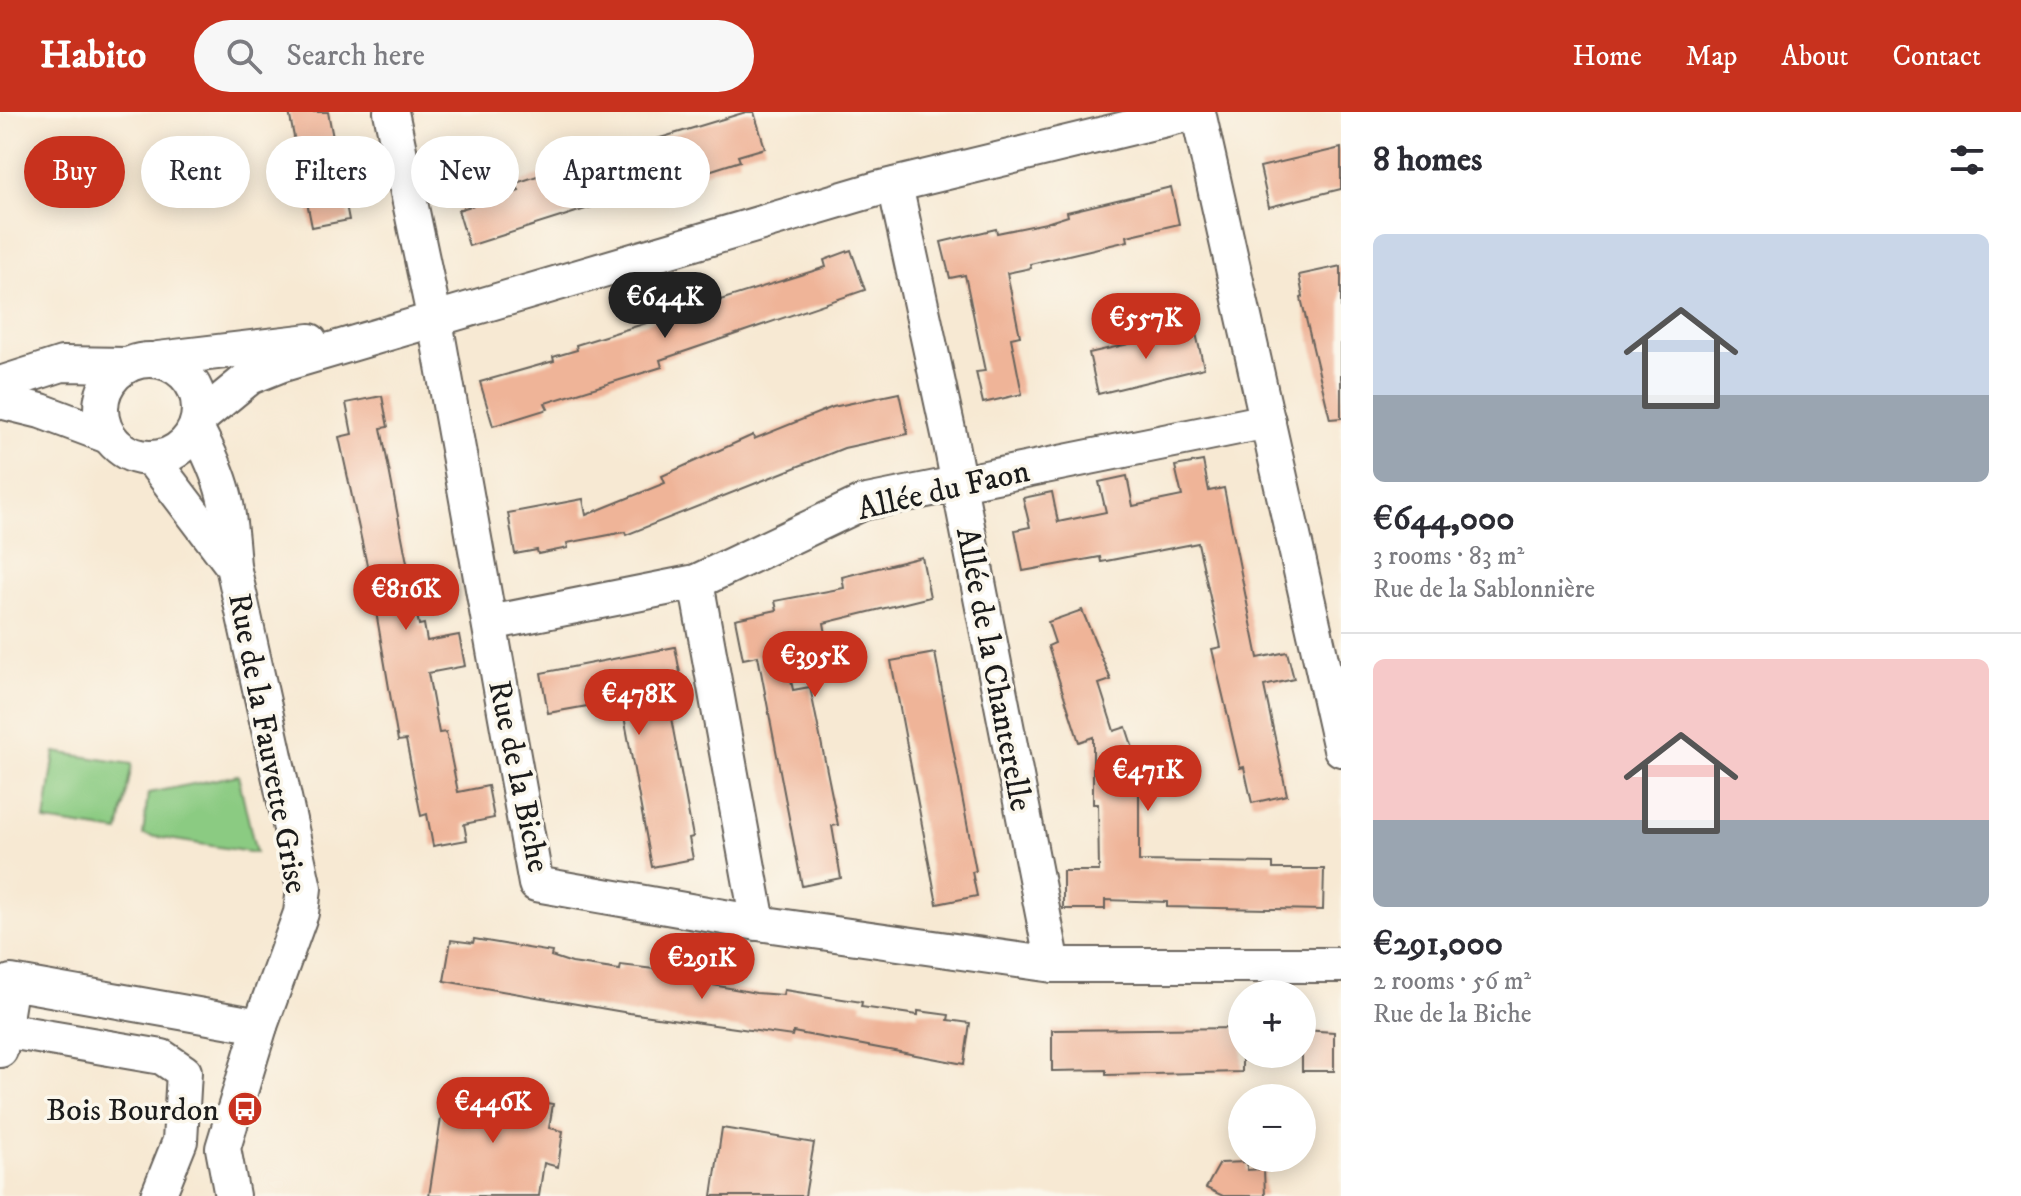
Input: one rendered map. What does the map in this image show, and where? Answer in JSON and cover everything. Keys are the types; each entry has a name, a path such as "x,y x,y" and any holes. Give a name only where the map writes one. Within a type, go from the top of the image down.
{"street":[{"name":"Rue de la Biche","path":"391,112 435,321 536,884 758,923 1053,965 1341,965"},
{"path":"0,401 41,411 108,436 127,452 151,458 178,450 198,424 250,377 280,365 382,338 895,185 1196,112 1341,749"},
{"name":"Allée de la Chanterelle","path":"895,185 1053,965"},
{"path":"0,384 62,364 142,362 277,343 382,338"},
{"path":"108,436 101,404 114,375 142,362 173,365 195,388 198,424"},
{"name":"Allée du Faon","path":"490,623 696,582 862,503 1268,421"},
{"name":"Rue de la Fauvette Grise","path":"198,424 220,473 229,511 233,566 304,888 301,913 260,1026 223,1148 232,1196"},
{"name":"Rue de la Fauvette Grise","path":"151,458 233,566"},
{"path":"696,582 758,923"},
{"path":"4,1012 260,1026"},
{"path":"4,1012 162,1057 184,1072 180,1141 158,1196"}],"green space":[{"path":"55,752 132,764 119,832 45,821"},
{"path":"238,775 256,853 143,835 148,793"}],"building":[{"path":"289,112 328,112 333,136 294,136"},
{"path":"754,112 765,148 738,156 740,161 710,171 710,136 667,136"},
{"path":"1341,148 1341,189 1269,207 1260,167"},
{"path":"535,177 535,208 589,208 469,246 458,210 519,208 519,182"},
{"path":"1171,187 1179,224 1127,236 1128,241 1030,264 1031,268 1007,273 1020,336 1011,338 1022,394 983,403 976,372 985,371 965,275 950,278 941,242 996,229 997,233 1046,223 1068,216 1067,212"},
{"path":"308,208 347,208 349,220 312,227"},
{"path":"851,250 865,290 660,360 662,367 545,403 548,409 493,426 480,382 554,361 553,357 577,350 576,345 826,267 824,260"},
{"path":"1341,266 1341,418 1330,419 1301,298 1299,275"},
{"path":"1195,329 1204,368 1098,394 1089,353"},
{"path":"899,393 908,434 844,448 626,535 625,532 567,543 568,548 538,554 537,550 515,554 508,513 583,499 586,515 665,483 662,476 753,435 754,439 833,407"},
{"path":"382,396 388,427 381,428 419,625 424,624 427,641 459,635 465,666 428,673 439,733 446,732 458,792 488,786 494,818 464,824 467,840 433,846 427,814 421,816 406,740 398,741 372,588 339,437 352,434 346,403"},
{"path":"1203,461 1209,491 1224,488 1258,658 1287,652 1294,679 1264,686 1287,795 1252,803 1244,767 1240,768 1212,649 1221,647 1198,543 1101,562 1100,557 1023,571 1015,530 1030,527 1023,498 1052,492 1058,522 1106,512 1099,482 1127,476 1133,506 1182,496 1175,466"},
{"path":"922,557 930,597 824,623 826,634 783,642 793,690 810,687 838,825 832,826 841,878 802,886 758,656 743,659 735,619 777,610 775,601 844,588 842,577"},
{"path":"1082,610 1111,680 1099,684 1114,731 1126,727 1139,767 1139,861 1273,863 1273,869 1324,869 1323,910 1167,907 1167,902 1105,900 1105,909 1063,909 1063,871 1099,871 1098,804 1093,804 1093,737 1079,742 1048,646 1055,643 1048,622"},
{"path":"675,647 683,688 666,691 693,837 689,838 693,859 652,867 621,700 548,713 541,673"},
{"path":"935,653 976,871 972,872 977,896 937,904 891,661"},
{"path":"474,939 552,952 551,956 572,963 620,970 621,965 679,972 703,977 702,983 756,993 783,995 784,990 862,1002 861,1007 918,1015 918,1011 949,1015 948,1020 970,1023 964,1064 793,1032 792,1036 629,1013 444,981 451,940 473,943"},
{"path":"1228,1028 1228,1068 1242,1068 1242,1072 1106,1075 1106,1070 1052,1071 1052,1030"},
{"path":"1316,1031 1334,1032 1334,1071 1302,1071 1302,1068 1316,1068"},
{"path":"446,1086 553,1104 549,1128 563,1131 558,1167 544,1163 539,1196 429,1196"},
{"path":"722,1128 814,1143 805,1196 712,1196"},
{"path":"1220,1163 1228,1163 1228,1172 1264,1172 1265,1196 1223,1196 1206,1188"}],"place":[{"name":"Bois Bourdon","path":"245,1109"}]}
